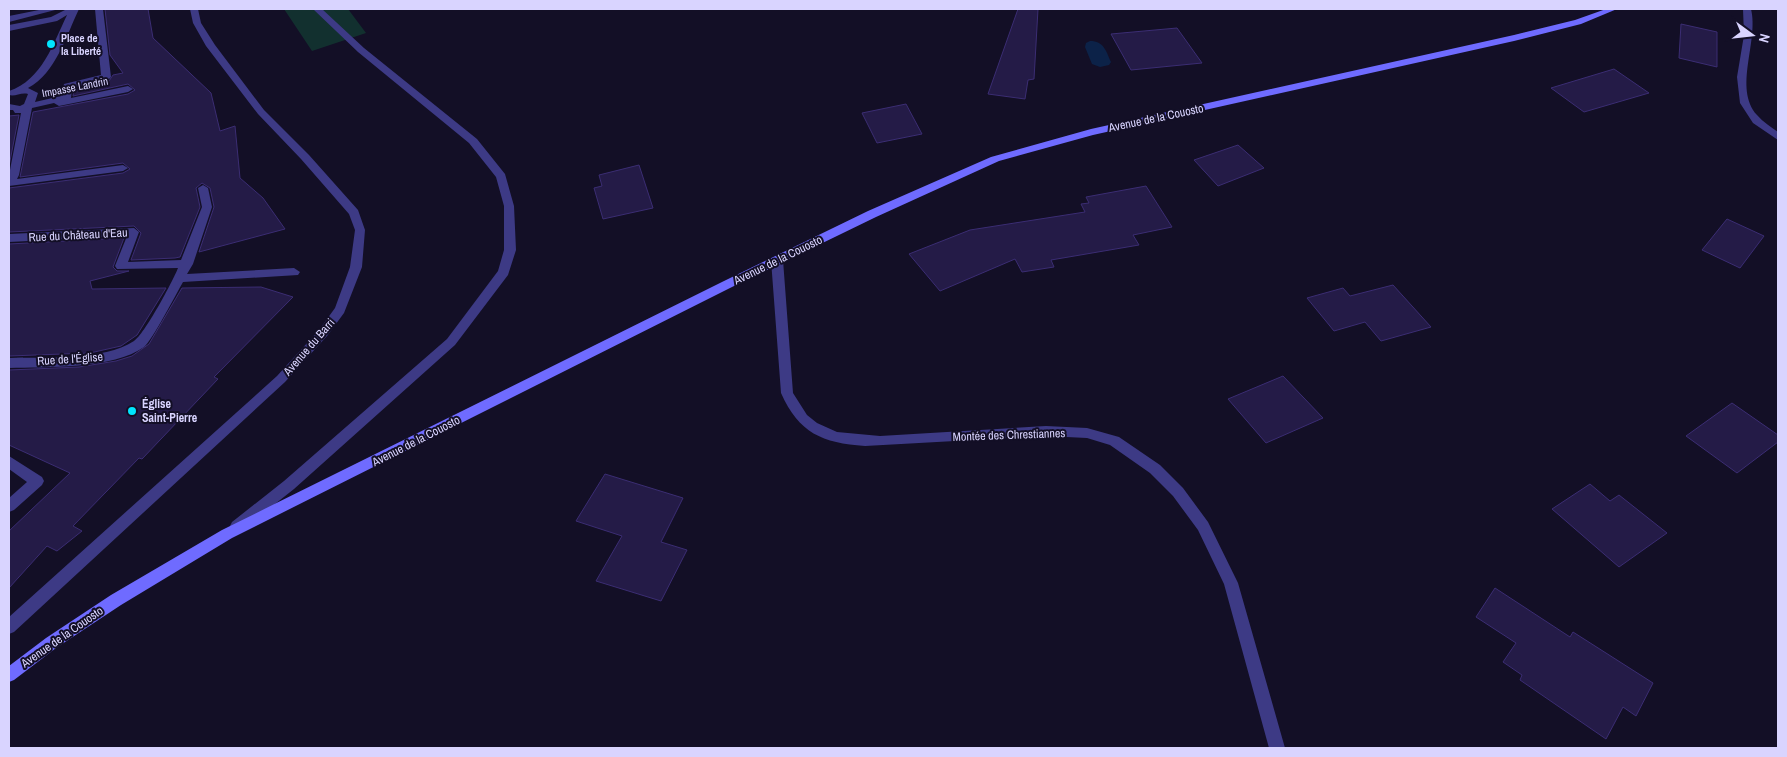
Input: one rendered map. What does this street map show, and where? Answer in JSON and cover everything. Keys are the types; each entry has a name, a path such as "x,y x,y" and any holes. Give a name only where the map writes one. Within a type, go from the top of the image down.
{"main road":[{"name":"Avenue de la Couosto","path":"9,675 51,643 116,600 228,534 777,260 872,214 995,159 1091,132 1514,38 1578,22 1613,9"}],"street":[{"path":"9,19 56,9"},
{"path":"9,28 54,19 74,9"},
{"path":"10,94 34,81 44,71 74,9"},
{"path":"9,107 16,107 18,111 66,98 67,86 106,77 98,9"},
{"name":"Avenue du Barri","path":"9,627 288,372 340,310 356,267 360,230 354,213 305,157 261,112 211,46 197,23 194,9"},
{"path":"228,534 289,485 451,342 504,272 510,250 509,206 501,176 473,141 361,50 317,9"},
{"path":"1747,9 1751,21 1742,93 1751,114 1778,137"},
{"name":"Impasse Landrin","path":"28,107 128,89"},
{"path":"10,94 24,90 33,93 10,178 123,168"},
{"path":"204,188 207,207 206,215 180,278 294,272"},
{"name":"Rue du Château d'Eau","path":"9,238 134,232 120,266 187,264"},
{"name":"Montée des Chrestiannes","path":"777,260 787,393 793,409 806,423 831,436 853,441 1046,431 1088,433 1114,441 1155,469 1178,492 1204,526 1231,583 1277,748"},
{"name":"Rue de l'Église","path":"9,363 109,357 130,351 141,343 148,334 180,278"},
{"path":"9,462 37,481 9,506"}],"green space":[{"path":"284,9 348,9 366,33 312,51"}],"water":[{"path":"1095,41 1104,47 1111,62 1109,65 1100,67 1092,64 1085,47 1086,43"}],"building":[{"path":"105,9 148,9 153,38 211,93 220,131 235,126 240,178 263,198 285,229 199,252 214,207 210,188 202,183 196,188 200,207 180,257 131,260 141,233 134,226 9,232 9,188 123,173 130,169 123,163 20,177 33,112 128,94 135,90 128,84 73,96 74,90 109,81 113,75 123,73 110,55"},
{"path":"1018,9 1038,9 1034,79 1028,80 1025,99 988,94"},
{"path":"1681,24 1717,32 1717,67 1679,58"},
{"path":"1177,28 1202,63 1131,70 1111,34"},
{"path":"1614,69 1649,93 1584,112 1551,88"},
{"path":"906,104 922,134 877,143 862,113"},
{"path":"19,115 9,166 9,116"},
{"path":"1238,145 1264,168 1218,186 1194,160"},
{"path":"639,165 653,208 603,219 594,188 602,186 599,175"},
{"path":"1146,186 1172,227 1133,235 1139,245 1051,260 1054,267 1022,272 1015,259 940,291 909,254 970,230 1085,212 1081,204 1089,203 1086,197"},
{"path":"1727,219 1764,236 1740,268 1702,250"},
{"path":"124,238 113,267 117,271 129,271 90,281 92,289 166,288 137,335 121,346 90,353 9,356 9,244"},
{"path":"1393,285 1431,327 1381,341 1365,322 1334,331 1307,298 1343,288 1350,296"},
{"path":"261,287 293,297 214,377 218,379 142,459 139,458 73,526 82,531 57,551 47,546 9,588 9,531 70,473 9,445 9,370 79,367 116,361 132,356 149,344 182,288"},
{"path":"1283,376 1323,418 1266,443 1228,399"},
{"path":"1732,403 1778,435 1778,442 1737,473 1686,436"},
{"path":"605,474 683,498 661,542 687,550 661,601 596,581 622,536 576,521"},
{"path":"1590,484 1610,501 1619,495 1667,533 1619,567 1552,509"},
{"path":"1495,588 1570,637 1573,632 1653,683 1636,716 1623,707 1606,739 1520,680 1522,675 1503,662 1516,643 1476,617"}],"place":[{"name":"Place de la Liberté","path":"51,44"},
{"name":"Église Saint-Pierre","path":"132,411"}]}
